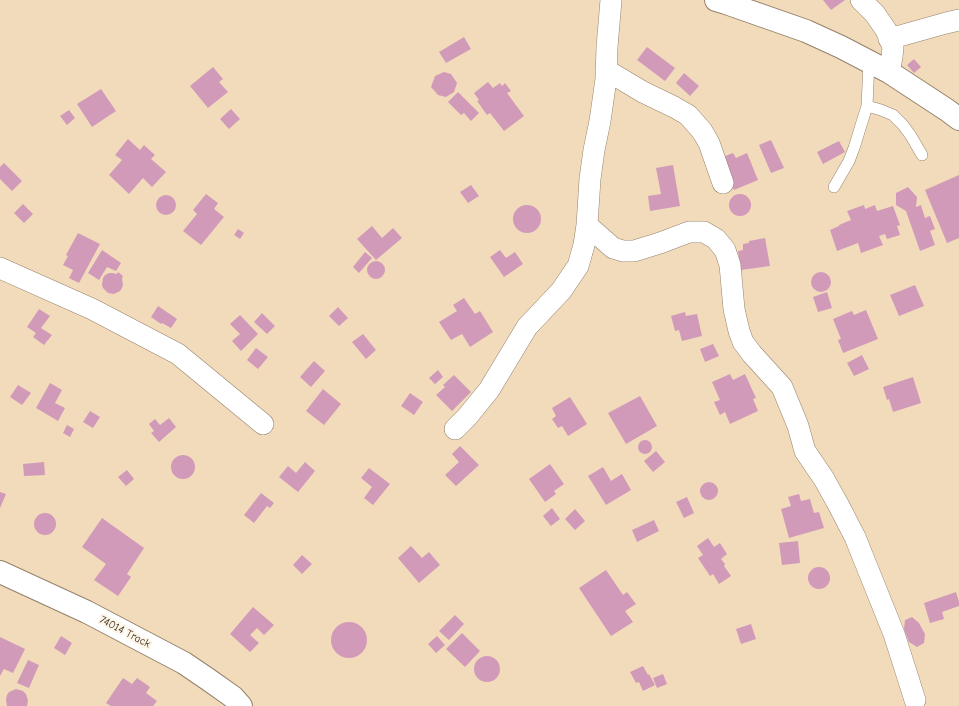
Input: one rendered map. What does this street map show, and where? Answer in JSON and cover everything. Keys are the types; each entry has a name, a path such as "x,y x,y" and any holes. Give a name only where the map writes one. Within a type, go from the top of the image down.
{"street":[{"path":"455,429 490,390 527,326 561,291 578,266 584,245 587,225 590,179 606,79 611,0"},
{"path":"716,0 806,31 841,47 889,72 959,119"},
{"path":"861,0 875,14 886,30 893,47 889,72"},
{"path":"889,39 959,20"},
{"path":"606,70 643,92 688,115 702,131 709,143 722,183"},
{"path":"587,225 613,248 623,251 634,251 689,232 704,232 716,239 725,250 730,265 734,309 743,342 782,387 798,426 805,451 824,479 855,537 894,634 915,700"},
{"path":"0,268 92,309 178,354 263,424"},
{"name":"74014 Track","path":"0,572 87,612 184,663 233,697 241,706"}],"lane":[{"path":"834,188 849,161 867,106 869,62"},
{"path":"867,106 893,115 911,136 922,155"}],"building":[{"path":"823,0 845,0 831,10"},
{"path":"464,37 471,49 446,63 439,52"},
{"path":"647,47 675,68 665,81 637,60"},
{"path":"914,59 921,67 914,73 907,65"},
{"path":"213,67 223,79 219,82 228,92 208,108 190,86"},
{"path":"444,72 451,74 457,83 454,92 446,97 438,95 431,87 435,76"},
{"path":"684,73 699,86 690,96 676,83"},
{"path":"488,82 493,88 500,83 502,86 505,83 511,91 507,93 524,116 504,131 490,113 487,115 477,101 479,100 474,93"},
{"path":"101,89 116,111 92,127 77,104"},
{"path":"458,92 479,113 471,121 464,113 461,115 448,102"},
{"path":"231,109 240,119 229,129 220,119"},
{"path":"69,110 75,118 67,125 60,116"},
{"path":"128,139 140,150 144,145 155,155 151,159 166,172 152,187 143,178 129,194 109,175 122,160 115,155"},
{"path":"771,140 784,168 771,173 759,145"},
{"path":"839,141 845,152 823,164 817,152"},
{"path":"733,153 736,158 747,153 758,180 734,190 720,158"},
{"path":"4,163 22,181 12,191 0,179 0,167"},
{"path":"673,165 680,206 650,211 648,196 661,194 656,168"},
{"path":"959,175 959,238 947,243 925,190"},
{"path":"471,185 479,196 468,203 460,192"},
{"path":"908,187 917,197 916,207 921,205 925,218 930,216 935,229 930,231 935,245 920,251 906,211 896,205 896,193"},
{"path":"206,194 218,203 214,209 224,217 201,245 183,231 197,214 193,210"},
{"path":"740,194 748,197 751,205 748,213 740,216 732,213 729,205 732,197"},
{"path":"166,195 173,198 176,205 173,212 166,215 159,212 156,205 159,198"},
{"path":"23,204 33,214 24,223 14,213"},
{"path":"527,205 537,209 541,219 537,229 527,233 517,229 513,219 517,209"},
{"path":"864,205 865,209 875,205 877,211 893,206 900,225 897,226 900,235 887,239 885,234 879,236 883,245 861,253 858,243 837,251 830,230 851,220 847,211"},
{"path":"372,226 382,238 393,228 402,238 376,260 357,239"},
{"path":"238,229 244,233 240,239 234,235"},
{"path":"78,233 100,244 79,283 69,278 73,270 63,265 68,256 66,255"},
{"path":"765,238 770,266 741,270 738,251 743,250 743,244 749,243 749,241"},
{"path":"102,250 121,263 116,271 107,267 99,280 88,273"},
{"path":"500,250 506,258 515,252 523,264 504,277 490,257"},
{"path":"365,252 372,258 359,273 353,267"},
{"path":"376,261 382,264 385,270 382,276 376,279 370,276 367,270 370,264"},
{"path":"118,272 123,276 122,288 114,294 108,293 102,285 103,278 109,273 117,274"},
{"path":"817,272 825,272 831,278 831,286 825,292 817,292 811,286 811,278"},
{"path":"915,285 924,306 899,316 890,295"},
{"path":"827,292 832,308 818,312 813,297"},
{"path":"464,298 475,314 480,311 493,332 470,347 462,334 451,340 439,322 457,311 453,305"},
{"path":"158,306 177,319 171,328 162,323 161,324 151,317"},
{"path":"338,307 348,318 339,326 329,316"},
{"path":"39,309 50,316 41,328 52,335 44,345 33,337 36,333 27,327"},
{"path":"866,310 878,339 843,353 838,340 841,339 833,319 852,311 854,315"},
{"path":"685,312 686,316 697,314 702,336 682,341 679,330 675,331 671,316"},
{"path":"262,313 275,326 267,334 254,322"},
{"path":"240,315 258,334 241,351 232,341 240,334 230,324"},
{"path":"363,334 376,350 366,359 352,342"},
{"path":"713,344 719,356 705,362 700,349"},
{"path":"256,348 268,357 258,369 247,360"},
{"path":"862,355 869,369 854,376 847,363"},
{"path":"314,361 325,371 311,387 300,377"},
{"path":"438,370 443,377 435,384 429,378"},
{"path":"730,374 733,380 745,374 756,398 753,399 758,411 730,424 725,412 720,415 714,402 720,400 712,382"},
{"path":"454,375 471,392 452,411 436,395 445,387 443,385"},
{"path":"913,377 921,403 893,412 883,387"},
{"path":"50,383 62,390 55,403 65,408 58,421 36,408"},
{"path":"18,385 31,393 22,405 10,397"},
{"path":"323,389 341,404 324,425 306,411"},
{"path":"410,393 423,402 414,415 401,406"},
{"path":"640,396 657,426 626,444 608,413"},
{"path":"570,397 587,424 568,436 562,426 558,428 552,419 556,416 552,408"},
{"path":"90,411 100,417 93,428 83,422"},
{"path":"169,418 176,427 159,442 151,433 154,431 149,424 155,419 160,425"},
{"path":"67,425 74,429 70,437 63,433"},
{"path":"642,440 648,440 652,444 652,450 648,454 642,454 638,450 638,444"},
{"path":"460,446 479,465 456,486 445,475 459,462 452,454"},
{"path":"656,451 665,462 653,472 644,461"},
{"path":"183,455 188,456 194,462 194,472 188,478 183,479 178,478 172,472 171,467 172,462 178,456"},
{"path":"44,462 45,475 24,476 23,464"},
{"path":"305,462 315,471 298,492 279,477 288,466 296,473"},
{"path":"550,464 564,484 554,491 556,494 545,502 529,479"},
{"path":"603,467 611,481 622,474 631,490 606,505 588,476"},
{"path":"369,468 390,484 373,505 364,498 372,487 361,478"},
{"path":"127,470 134,479 126,486 118,477"},
{"path":"709,482 715,485 718,491 715,497 709,500 703,497 700,491 703,485"},
{"path":"0,492 6,494 0,508"},
{"path":"261,493 274,503 270,508 267,506 254,523 244,515"},
{"path":"799,494 801,501 810,499 814,513 819,512 824,528 789,538 781,509 791,506 788,497"},
{"path":"687,497 694,513 684,518 676,502"},
{"path":"552,508 560,519 551,526 543,516"},
{"path":"575,509 585,521 575,530 565,519"},
{"path":"45,513 53,516 56,524 53,532 45,535 37,532 34,524 37,516"},
{"path":"102,518 144,548 127,574 131,577 118,596 94,580 106,564 82,547"},
{"path":"654,520 659,531 637,542 632,530"},
{"path":"708,538 714,547 720,543 727,554 721,559 731,576 719,584 713,574 710,576 698,558 703,555 697,546"},
{"path":"798,541 800,563 782,565 779,543"},
{"path":"411,546 422,558 429,552 440,565 419,583 398,558"},
{"path":"302,555 312,564 302,574 293,565"},
{"path":"819,567 827,570 830,578 827,586 819,589 811,586 808,578 811,570"},
{"path":"606,570 623,595 627,592 636,604 625,611 633,622 611,636 579,588"},
{"path":"956,592 959,606 942,612 944,619 930,623 924,603"},
{"path":"253,607 274,625 264,635 257,628 250,635 259,643 250,652 230,634"},
{"path":"455,615 464,624 449,640 439,631"},
{"path":"912,617 919,623 925,634 924,643 917,647 909,642 904,629 905,620"},
{"path":"353,622 362,627 366,633 366,647 362,653 353,658 345,658 336,653 332,647 331,636 336,627 342,623"},
{"path":"751,624 756,639 741,644 736,629"},
{"path":"462,633 480,651 465,667 446,649"},
{"path":"61,636 72,643 65,655 54,648"},
{"path":"437,636 445,645 436,653 428,644"},
{"path":"0,637 25,649 13,673 4,669 0,676"},
{"path":"487,656 496,660 500,669 496,678 487,682 478,678 474,669 478,660"},
{"path":"28,660 39,665 29,688 17,683"},
{"path":"643,666 655,685 643,691 639,682 636,683 630,672"},
{"path":"663,674 667,684 657,688 653,678"},
{"path":"123,678 132,684 137,678 150,687 146,693 157,701 153,706 111,706 106,703"},
{"path":"16,689 23,691 26,694 28,701 27,706 7,706 7,695 9,692"}]}
